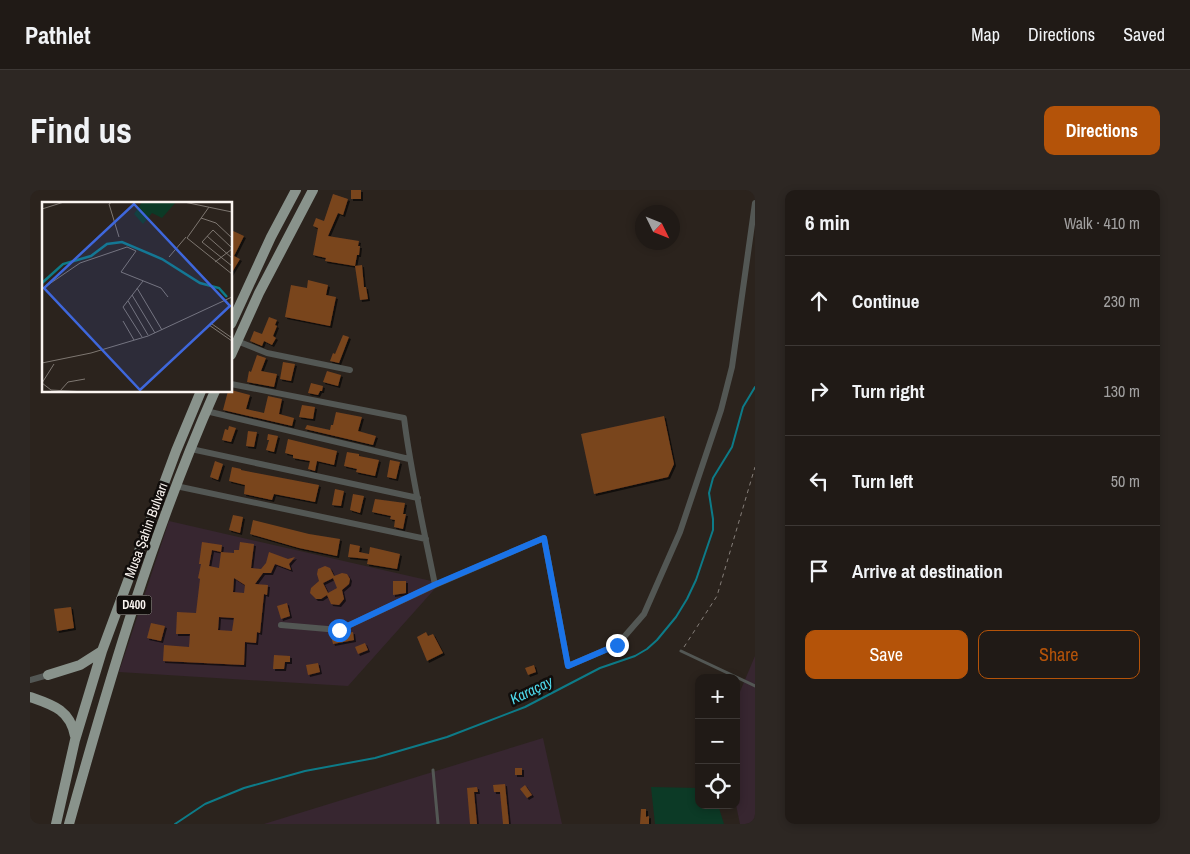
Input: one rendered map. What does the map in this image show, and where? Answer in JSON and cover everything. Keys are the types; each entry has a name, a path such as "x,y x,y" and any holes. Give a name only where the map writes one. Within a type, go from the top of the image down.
{"highway":[{"path":"232,322 271,237 296,190"},
{"path":"232,353 281,249 313,190"},
{"name":"Musa Şahin Bulvarı","path":"56,824 75,740 102,651 176,451 201,392"},
{"name":"Musa Şahin Bulvarı","path":"69,824 132,612 176,486 215,392"},
{"path":"48,675 80,665 102,651"},
{"path":"30,697 47,703 67,716 73,725 75,740"}],"street":[{"path":"281,625 339,630 434,585 544,538 568,666 617,645 644,614 680,532 721,410 732,367 755,203"},
{"path":"237,341 267,352 350,370"},
{"path":"232,384 404,418 409,459 434,585"},
{"path":"206,411 409,459"},
{"path":"191,450 418,498"},
{"path":"176,486 426,540"},
{"path":"30,680 48,675"}],"lane":[{"path":"681,652 755,686"},
{"path":"433,770 438,824"}],"path":[{"path":"681,652 717,596 755,468"}],"shaded area":[{"path":"169,521 440,583 348,686 119,672"},
{"path":"755,656 755,824 740,824 737,809 740,809 740,692"},
{"path":"543,738 562,824 264,824"}],"green space":[{"path":"651,787 695,788 695,809 719,809 724,824 655,824"}],"building":[{"path":"351,190 361,190 361,199 351,199"},
{"path":"333,194 348,199 343,215 338,213 328,236 359,241 359,255 357,255 355,266 325,261 326,258 313,255 318,228 313,226 316,218 324,221"},
{"path":"232,230 244,236 234,256 240,259 232,272"},
{"path":"362,265 364,287 366,287 368,299 360,300 355,266"},
{"path":"308,280 328,285 326,295 336,297 330,326 285,317 291,285 307,288"},
{"path":"269,317 277,320 273,336 276,338 272,345 264,341 262,346 250,341 254,331 262,334"},
{"path":"343,335 349,337 339,363 330,361 333,353 335,354"},
{"path":"257,355 266,358 261,371 277,374 274,387 247,382 249,371 251,372"},
{"path":"283,362 295,364 291,381 280,379"},
{"path":"327,371 341,375 338,386 323,382"},
{"path":"311,383 323,386 322,391 318,395 308,393"},
{"path":"232,390 250,395 246,409 264,413 268,396 282,399 279,414 294,418 292,426 223,410 228,392 232,392"},
{"path":"302,405 315,407 313,419 299,417"},
{"path":"336,412 362,417 358,431 376,436 373,445 305,429 307,425 330,430"},
{"path":"664,416 674,464 668,477 594,494 581,434"},
{"path":"229,426 236,428 231,442 222,440 225,429 228,430"},
{"path":"248,431 257,432 254,447 246,446"},
{"path":"268,434 278,436 274,452 266,450 269,440 267,440"},
{"path":"288,439 337,451 334,465 317,461 315,471 308,469 310,461 293,458 293,455 285,453"},
{"path":"347,452 379,460 375,476 356,472 357,469 344,466"},
{"path":"390,460 400,462 396,479 387,477"},
{"path":"215,461 223,464 218,480 210,477"},
{"path":"232,467 319,485 315,502 274,494 272,500 244,494 245,485 229,481"},
{"path":"335,489 344,491 341,506 332,505"},
{"path":"353,494 364,496 360,513 350,510"},
{"path":"375,499 405,503 403,514 406,514 403,529 394,527 395,520 390,519 391,516 372,512"},
{"path":"233,515 243,517 240,533 229,530"},
{"path":"253,520 309,534 340,539 337,556 299,548 250,534"},
{"path":"202,542 222,545 221,552 234,553 234,550 239,550 240,542 254,544 251,568 261,569 266,563 269,552 288,559 295,557 289,564 291,570 275,564 271,573 263,573 255,584 268,585 267,595 264,594 260,633 257,632 256,643 245,642 244,665 163,661 164,645 189,647 190,634 176,634 177,612 196,613 200,579 198,578 201,564 199,564","holes":["212,550 221,552 219,568 209,566","234,578 245,585 244,593 233,592","219,617 234,618 232,631 218,630"]},
{"path":"350,544 360,546 359,552 369,554 370,547 400,554 397,569 367,564 368,559 348,557"},
{"path":"325,566 330,568 334,576 342,573 347,574 350,579 349,584 342,590 344,599 339,605 331,604 327,595 321,599 316,599 310,593 311,588 319,581 318,569","holes":["333,578 337,588 328,593 323,583"]},
{"path":"393,581 406,581 406,593 393,595"},
{"path":"287,603 290,616 281,619 277,606"},
{"path":"71,607 74,628 57,631 54,609"},
{"path":"151,623 165,626 161,641 147,638"},
{"path":"353,632 354,640 333,644 331,636"},
{"path":"426,632 428,636 433,634 443,653 427,661 417,637"},
{"path":"365,643 368,650 358,654 355,647"},
{"path":"274,655 290,656 290,662 285,662 284,669 273,669"},
{"path":"318,663 320,672 308,675 306,665"},
{"path":"534,665 536,672 528,675 525,668"},
{"path":"515,768 522,768 522,775 515,775"},
{"path":"505,784 509,824 503,824 500,792 494,792 493,785"},
{"path":"525,785 532,795 527,798 520,789"},
{"path":"477,787 478,792 474,792 477,824 470,824 467,788"},
{"path":"641,809 646,809 646,817 649,816 649,824 640,824"}],"waterway":[{"name":"Karaçay","path":"175,824 205,804 244,788 305,771 375,758 447,737 525,707 600,668 635,656 647,649 676,617 696,580 713,530 709,493 713,478 732,447 743,407 755,387"}],"route":[{"path":"339,630 434,585 544,538 568,666 617,645"}]}
